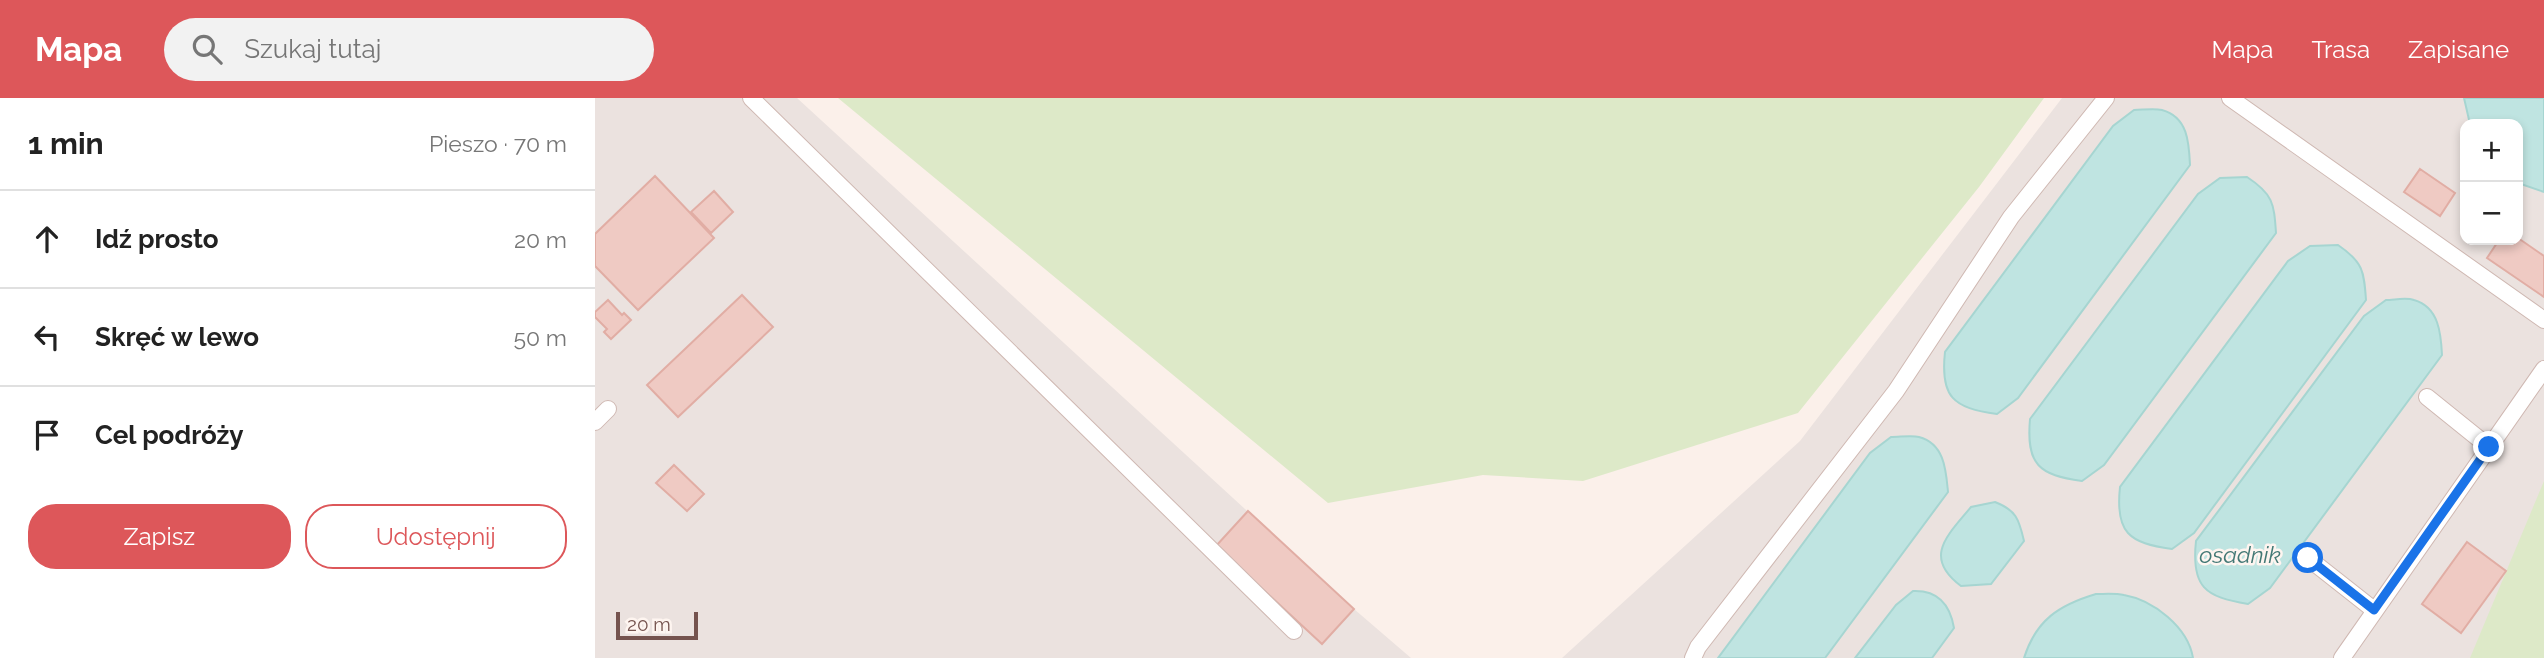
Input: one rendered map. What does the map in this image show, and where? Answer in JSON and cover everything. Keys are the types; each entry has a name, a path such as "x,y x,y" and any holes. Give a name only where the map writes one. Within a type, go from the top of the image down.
{"lane":[{"path":"751,98 1294,631"},
{"path":"1693,658 1698,647 1896,391 2011,217 2106,98"},
{"path":"2230,98 2544,320"},
{"path":"2341,658 2544,369"},
{"path":"2427,397 2489,447"},
{"path":"595,422 608,409"},
{"path":"2308,558 2374,610"}],"shaded area":[{"path":"595,98 797,98 1354,609 1411,658 595,658"},
{"path":"2062,98 2544,98 2544,597 2514,658 1562,658 1800,441"}],"green space":[{"path":"838,98 2044,98 1979,187 1798,413 1583,481 1483,475 1328,503"},
{"path":"2544,481 2544,658 2470,658"}],"water":[{"path":"2464,98 2544,98 2544,192 2523,185 2523,119 2469,119"},
{"path":"2134,110 2162,110 2177,118 2188,140 2190,165 2018,398 1997,414 1960,404 1948,390 1945,380 1945,352 2113,126"},
{"path":"2247,177 2271,200 2276,233 2104,465 2082,481 2046,471 2033,457 2029,435 2030,419 2198,194 2220,178"},
{"name":"osadnik","path":"2338,245 2353,257 2361,268 2366,300 2194,533 2172,549 2135,539 2123,525 2120,515 2120,487 2288,261 2310,246"},
{"name":"osadnik","path":"2411,299 2429,309 2437,322 2442,355 2270,588 2248,604 2211,593 2199,579 2196,569 2196,541 2364,316 2386,300"},
{"path":"1916,436 1934,446 1943,459 1948,492 1825,658 1718,658 1870,453 1891,437"},
{"path":"1995,502 2008,508 2015,516 2024,541 1991,584 1961,586 1943,565 1943,546 1954,527 1971,507"},
{"path":"1913,591 1936,596 1946,605 1952,619 1954,628 1932,658 1855,658 1896,605"},
{"name":"osadnik","path":"2096,594 2124,595 2157,609 2177,626 2190,647 2193,658 2024,658 2035,634 2051,616 2071,603"}],"building":[{"path":"2420,169 2455,193 2440,216 2404,192"},
{"path":"655,176 714,238 638,310 595,266 595,234"},
{"path":"714,191 733,212 711,233 691,212"},
{"path":"2523,241 2544,256 2544,297 2487,258 2496,245 2523,245"},
{"path":"742,295 773,327 678,417 647,385"},
{"path":"608,300 622,315 624,313 631,320 611,339 604,332 607,329 595,317 595,312"},
{"path":"674,465 704,494 687,511 656,483"},
{"path":"1248,511 1354,609 1322,644 1216,546"},
{"path":"2467,542 2506,571 2461,633 2422,604"}],"route":[{"path":"2308,558 2374,610 2489,447"}]}
